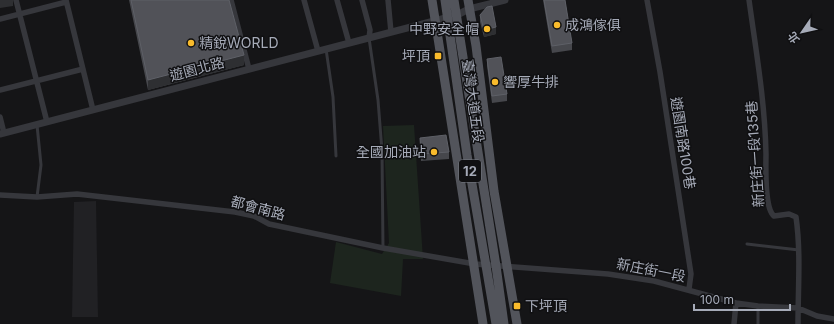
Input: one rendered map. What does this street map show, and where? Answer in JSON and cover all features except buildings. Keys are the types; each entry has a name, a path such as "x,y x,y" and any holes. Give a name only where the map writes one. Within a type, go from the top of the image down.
{"main road":[{"name":"臺灣大道五段","path":"432,0 475,264 483,324"},
{"name":"臺灣大道五段","path":"445,0 470,170 504,324"},
{"name":"臺灣大道五段","path":"454,0 492,266 496,324"},
{"name":"臺灣大道五段","path":"469,4 476,46 494,191 517,324"}],"street":[{"path":"16,0 47,122"},
{"path":"231,0 249,69"},
{"path":"304,0 318,51"},
{"path":"337,0 349,43"},
{"path":"362,0 370,30 369,38"},
{"path":"388,0 391,32"},
{"name":"遊園北路","path":"2,134 457,15 469,4 505,0"},
{"name":"遊園南路100巷","path":"647,0 660,72 691,274 689,289"},
{"name":"新庄街一段135巷","path":"749,0 765,119 766,177 769,208 774,216 789,214 796,217 799,250 798,324"},
{"path":"0,19 66,1 93,110"},
{"path":"0,90 83,69"},
{"path":"0,116 2,134"},
{"name":"都會南路","path":"0,195 37,197 77,194 235,212 254,216 269,224 384,248 475,264 507,267"},
{"name":"新庄街一段","path":"507,267 608,274 654,281 689,289 736,303 758,306 798,308 817,316 834,319"},
{"path":"734,324 736,303"}],"lane":[{"path":"369,38 378,100 382,151 384,248"},
{"path":"326,49 332,97 336,156"},
{"path":"37,124 41,165 37,197"},
{"path":"747,244 799,250"},
{"path":"758,306 758,324"}],"shaded area":[{"path":"414,125 423,259 403,259 401,296 330,283 336,242 382,254 389,243 383,126"},
{"path":"96,201 98,317 72,317 74,202"}],"place":[{"name":"成鴻傢俱","path":"557,25"},
{"name":"中野安全帽","path":"487,29"},
{"name":"精銳WORLD","path":"191,43"},
{"name":"坪頂","path":"438,56"},
{"name":"響厚牛排","path":"495,82"},
{"name":"全國加油站","path":"434,152"},
{"name":"下坪頂","path":"517,306"}]}
